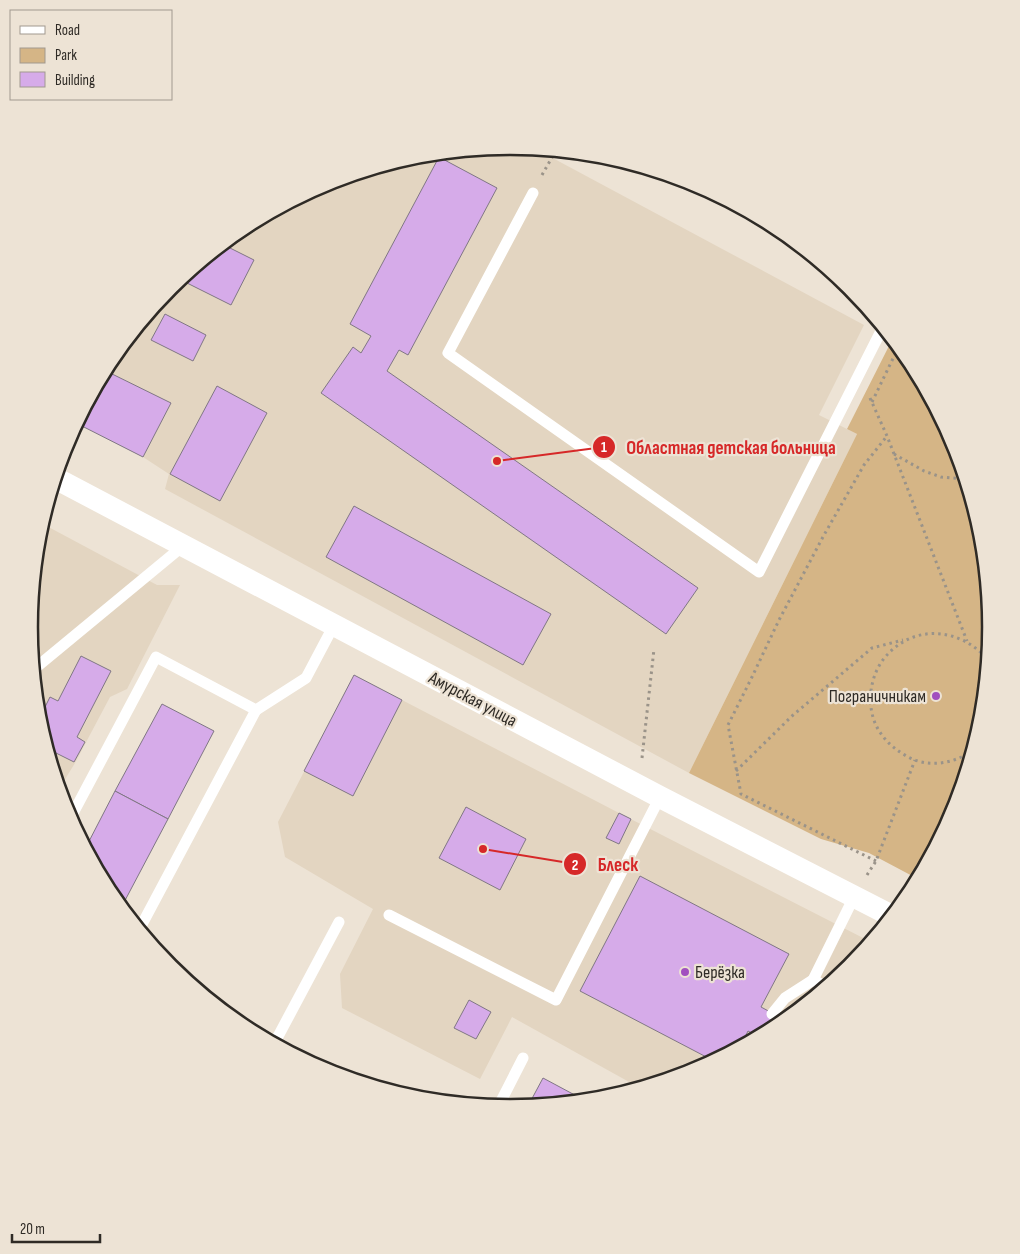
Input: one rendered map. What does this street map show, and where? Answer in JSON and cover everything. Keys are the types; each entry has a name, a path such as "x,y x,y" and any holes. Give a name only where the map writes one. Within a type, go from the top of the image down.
{"street":[{"name":"Амурская улица","path":"61,481 660,797 886,913"}],"lane":[{"path":"533,193 448,353 759,572 880,333"},
{"path":"40,665 183,546"},
{"path":"143,924 256,710 306,678 334,625"},
{"path":"74,811 156,657 256,710"},
{"path":"389,915 556,1000 660,797"},
{"path":"772,1014 785,998 813,980 854,897"},
{"path":"277,1038 339,922"},
{"path":"813,980 820,984"},
{"path":"502,1099 523,1058"}],"path":[{"path":"533,193 552,157"},
{"path":"871,402 895,353"},
{"path":"860,372 967,641"},
{"path":"887,436 864,465 824,535 779,620 728,725 741,794 876,861 915,760"},
{"path":"893,454 924,471 941,477 958,479"},
{"path":"736,770 792,716 872,648 924,634 946,634 967,641 981,652"},
{"path":"909,639 887,654 875,672 870,693 872,715 881,735 896,750 915,760 932,764 950,762 964,755"},
{"path":"643,747 654,649"}],"shaded area":[{"path":"479,156 551,157 864,325 819,415 857,434 689,773 165,489 169,474 143,457 82,426 117,364 155,315 198,272 222,252 274,218 329,190 388,171 418,164"},
{"path":"49,527 157,585 180,585 127,689 110,697 64,781 54,749 42,689 38,627 39,596"},
{"path":"354,675 865,939 822,982 773,1020 719,1051 691,1064 631,1083 512,1017 480,1079 342,1008 340,974 373,909 285,857 278,822"}],"green space":[{"path":"889,345 919,391 947,446 966,505 978,565 982,627 981,658 973,719 966,749 947,808 912,876 869,853 821,839 689,773 857,434 847,429"}],"building":[{"path":"444,160 497,188 408,355 399,350 387,371 698,588 666,634 321,393 353,347 361,353 371,336 350,324 437,161"},
{"path":"229,247 254,260 231,305 187,283"},
{"path":"165,314 206,335 193,361 151,340"},
{"path":"111,374 171,403 143,457 82,426"},
{"path":"217,386 267,413 220,501 170,474"},
{"path":"354,506 551,614 523,665 326,557"},
{"path":"81,656 111,671 77,737 85,742 74,762 55,753 54,749 45,707 50,697 58,701"},
{"path":"354,675 402,700 353,796 304,771"},
{"path":"162,704 214,731 168,819 115,791"},
{"path":"115,791 168,819 125,901 89,841"},
{"path":"466,807 526,839 500,890 439,858"},
{"path":"619,813 631,819 619,844 606,838"},
{"name":"Берёзка","path":"640,876 789,954 761,1007 778,1016 751,1033 748,1031 745,1036 706,1057 580,991"},
{"path":"469,1000 491,1012 476,1039 454,1028"},
{"path":"543,1078 574,1095 541,1098 532,1099"}],"place":[{"name":"Областная детская больница","path":"497,461"},
{"name":"Пограничникам","path":"936,696"},
{"name":"Блеск","path":"483,849"},
{"name":"Берёзка","path":"685,972"}]}
